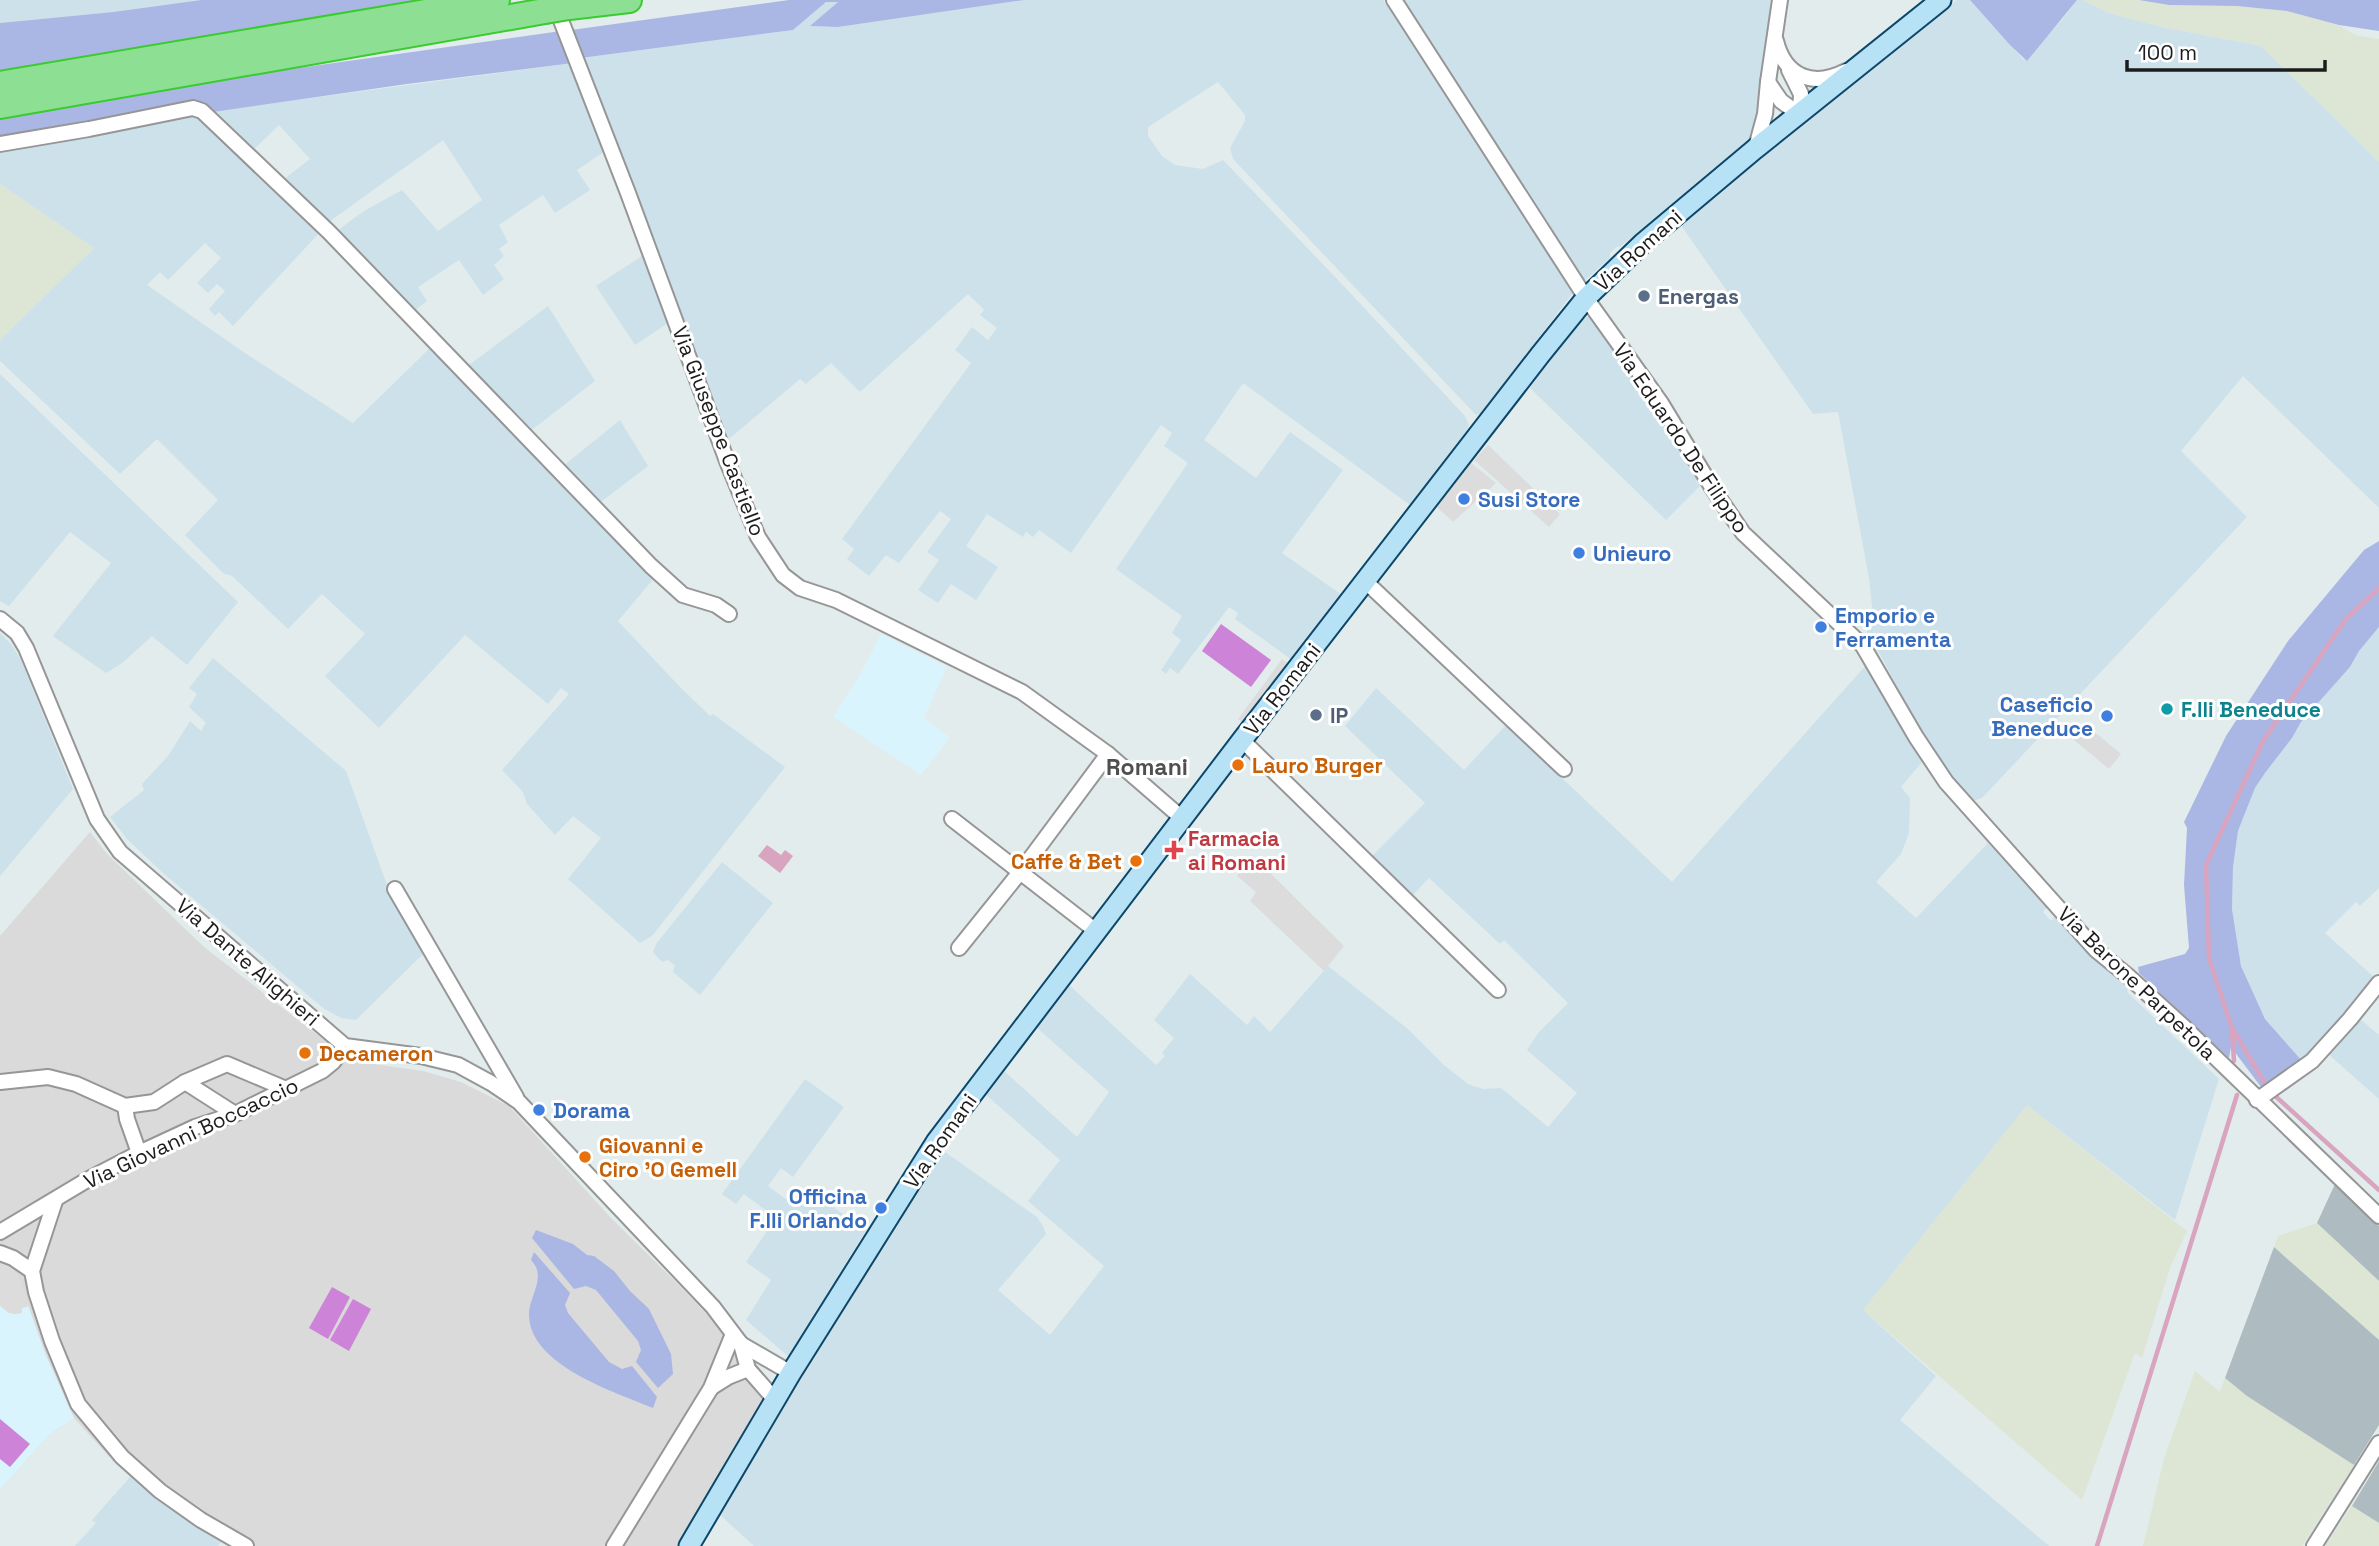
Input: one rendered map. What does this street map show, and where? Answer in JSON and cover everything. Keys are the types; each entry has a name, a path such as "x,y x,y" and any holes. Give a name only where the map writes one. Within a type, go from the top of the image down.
{"highway":[{"path":"0,84 497,0"},
{"path":"0,106 556,6 629,0"}],"street":[{"name":"Via Eduardo De Filippo","path":"1394,0 1586,298 1661,403 1743,533 1852,635 1872,660"},
{"path":"1755,149 1765,114 1780,0"},
{"name":"Via Romani","path":"689,1546 791,1373 936,1142 1242,740 1586,298 1643,243 1941,0"},
{"name":"Via Giuseppe Castiello","path":"556,6 727,461 758,537 783,575 800,587 836,600 1022,692 1108,754 1183,818"},
{"path":"1768,82 1781,101 1800,115 1801,94 1778,48 1774,33"},
{"path":"1786,66 1795,73 1815,78 1840,75 1860,64"},
{"path":"0,144 193,108 202,111 329,232 651,566 683,594 716,605 729,614"},
{"path":"1365,581 1564,769"},
{"name":"Via Dante Alighieri","path":"0,619 17,633 26,648 97,819 120,852 345,1046"},
{"name":"Via Barone Parpetola","path":"1872,660 1916,737 1946,782 2096,950 2185,1028 2379,1216"},
{"path":"1242,740 1498,990"},
{"path":"959,948 1021,871 1108,754"},
{"path":"952,818 1096,930"},
{"path":"395,889 519,1102"},
{"path":"2257,1100 2312,1061 2379,983"},
{"path":"345,1046 421,1056 458,1065 519,1102 685,1276 737,1339 791,1373"},
{"name":"Via Giovanni Boccaccio","path":"0,1232 87,1180 139,1153 195,1127 235,1114 322,1071 345,1046"},
{"path":"0,1082 48,1077 76,1084 125,1107 154,1102 185,1082 227,1064 286,1089"},
{"path":"185,1082 235,1114"},
{"path":"125,1107 139,1153"},
{"path":"55,1201 32,1271 52,1341 78,1404 122,1457 160,1491 201,1520 246,1546"},
{"path":"0,1253 32,1271"},
{"path":"737,1339 748,1369 776,1401"},
{"path":"614,1546 711,1388 737,1339"},
{"path":"711,1388 748,1369"},
{"path":"2314,1546 2379,1443"}],"shaded area":[{"path":"0,0 199,0 0,23"},
{"path":"201,0 448,0 0,73 0,23"},
{"path":"789,0 1024,0 838,27 810,26 838,2 826,2 793,30 581,58 571,30"},
{"path":"1024,0 1383,0 1576,289 1481,413 1476,415 1233,159 1230,148 1245,121 1245,115 1218,82 1148,127 1148,136 1162,156 1175,165 1203,169 1223,160 1465,416 1469,425 1410,505 1243,383 1204,440 1256,478 1290,432 1343,470 1282,553 1342,595 1292,660 1235,619 1238,613 1229,607 1178,674 1170,668 1166,674 1161,670 1181,640 1172,633 1182,616 1116,569 1188,463 1164,446 1172,433 1161,425 1071,553 1039,530 1033,537 1026,532 1023,537 987,514 966,546 998,567 976,600 951,584 938,603 918,590 939,560 927,552 951,519 940,511 899,563 886,555 869,576 847,559 854,549 842,539 971,363 955,350 972,327 988,340 997,328 980,315 984,310 968,294 860,392 831,363 806,384 800,379 729,439 581,58 793,30 826,2 839,1 811,26 838,27"},
{"path":"1400,0 1771,0 1755,133 1750,143 1621,246 1616,247 1610,253 1610,258 1585,280 1579,281"},
{"path":"1957,0 1970,0 2024,60 2077,0 2083,0 2109,13 2161,27 2261,46 2379,162 2379,508 2243,376 2181,451 2247,517 1982,798 1972,801 1937,756 1866,634 1871,621 1872,606 1869,578 1838,412 1813,414 1680,224"},
{"path":"1970,0 2077,0 2027,61"},
{"path":"2083,0 2139,0 2169,5 2237,6 2287,11 2339,25 2355,35 2379,39 2379,162 2261,46 2161,27 2109,13"},
{"path":"2139,0 2379,0 2379,31 2339,25 2287,11 2237,6 2169,5"},
{"path":"561,31 573,63 213,112 210,107 193,103 0,141 0,117 200,82"},
{"path":"573,63 604,152 577,170 590,190 555,213 543,195 499,225 508,242 499,249 504,256 494,265 504,279 483,295 459,260 418,287 427,301 413,312 336,234 364,211 402,190 438,231 482,200 443,140 326,224 279,183 310,159 279,125 249,154 210,115 213,111"},
{"path":"200,114 320,232 233,326 219,312 215,316 209,309 225,291 217,284 208,293 197,283 221,258 205,243 168,280 160,272 147,285 353,423 432,346 656,576 618,621 710,716 713,714 785,767 652,936 640,943 568,879 601,838 573,816 555,835 527,804 523,792 502,770 569,694 561,688 548,704 465,635 379,728 325,676 365,634 322,594 288,629 232,576 223,573 185,535 218,500 157,439 120,474 0,361 0,340 94,248 0,184 0,147"},
{"path":"0,184 94,248 0,340"},
{"path":"642,256 668,323 635,345 596,286"},
{"path":"548,306 595,381 528,433 465,368"},
{"path":"1591,315 1667,423 1699,478 1696,481 1700,486 1666,520 1530,388 1547,361 1582,320"},
{"path":"0,374 238,602 187,665 152,636 121,664 106,673 53,636 111,563 70,532 9,606 0,601"},
{"path":"620,420 648,466 598,504 562,467"},
{"path":"1488,445 1560,514 1549,527 1474,460"},
{"path":"1471,463 1496,483 1453,522 1437,507"},
{"path":"2379,541 2379,627 2359,651 2350,667 2301,722 2265,773 2255,788 2238,831 2233,867 2232,909 2241,966 2265,1019 2303,1062 2261,1087 2231,1047 2229,1058 2139,973 2138,967 2185,954 2189,948 2184,885 2187,828 2184,822 2226,736 2288,641 2364,550"},
{"path":"1221,624 1271,660 1251,687 1202,651"},
{"path":"2379,627 2379,888 2360,906 2356,902 2325,933 2375,978 2345,1017 2303,1062 2265,1019 2241,966 2232,909 2233,867 2238,831 2255,788 2265,773 2301,722 2350,667 2359,651"},
{"path":"0,633 21,660 73,789 0,876"},
{"path":"881,634 947,667 924,718 950,737 921,775 833,717 861,673"},
{"path":"213,658 346,771 388,888 425,952 356,1020 341,1018 323,1008 163,873 127,839 110,817 144,790 142,784 168,756 190,721 201,731 206,723 189,707 197,694 189,688"},
{"path":"1282,659 1290,665 1246,725 1238,719"},
{"path":"1868,663 1923,761 1901,787 1910,798 1909,833 1901,854 1876,882 1916,918 1988,843 2047,908 2043,912 2051,921 2055,917 2099,963 2129,987 2127,992 2219,1079 2175,1220 2027,1105 1863,1310 1936,1376 1900,1420 2049,1546 754,1546 720,1515 858,1283 945,1152 1037,1217 1043,1226 1046,1234 998,1290 1050,1335 1104,1266 1028,1201 1060,1160 985,1094 1003,1070 1077,1137 1109,1092 1036,1027 1068,984 1156,1065 1165,1056 1162,1053 1174,1038 1154,1020 1190,974 1247,1025 1254,1016 1270,1032 1328,966 1408,1029 1444,1065 1468,1084 1483,1089 1501,1088 1548,1127 1577,1093 1527,1050 1539,1032 1568,1003 1504,940 1500,944 1429,878 1411,897 1371,857 1425,803 1345,726 1376,688 1464,770 1506,725 1672,882"},
{"path":"2086,725 2121,754 2109,769 2074,740"},
{"path":"90,832 107,854 204,947 351,1061 423,1071 461,1082 509,1106 611,1218 680,1286 778,1390 683,1546 230,1546 209,1535 153,1495 114,1462 74,1418 49,1435 0,1490 0,936"},
{"path":"767,845 781,855 785,850 793,856 780,873 758,856"},
{"path":"1252,855 1344,946 1324,971 1250,901 1256,892 1237,876"},
{"path":"722,862 773,903 700,995 673,972 675,966 668,960 662,962 653,952 656,944"},
{"path":"2359,1018 2379,1035 2379,1099 2327,1053"},
{"path":"805,1079 844,1107 793,1177 781,1168 768,1186 795,1206 807,1189 866,1230 789,1357 746,1320 771,1280 746,1262 776,1218 744,1194 736,1204 722,1194"},
{"path":"2027,1105 2187,1231 2170,1268 2142,1358 2135,1353 2082,1500 1863,1310"},
{"path":"2335,1184 2379,1226 2379,1281 2317,1223"},
{"path":"2317,1223 2379,1281 2379,1340 2274,1247 2278,1236"},
{"path":"536,1230 573,1244 587,1255 594,1256 614,1271 649,1309 671,1354 673,1374 658,1388 636,1362 641,1350 638,1341 596,1290 586,1286 574,1289 532,1238"},
{"path":"2274,1247 2379,1340 2379,1425 2354,1465 2247,1396 2225,1378"},
{"path":"534,1252 570,1293 565,1305 568,1313 609,1362 622,1369 632,1366 657,1397 653,1408 578,1375 544,1349 533,1334 529,1316 538,1280 536,1267 531,1260"},
{"path":"0,1262 13,1270 18,1277 45,1353 74,1418 49,1435 0,1490"},
{"path":"0,1262 13,1270 18,1277 30,1306 22,1308 22,1313 9,1313 0,1306"},
{"path":"332,1287 350,1297 328,1339 309,1328"},
{"path":"353,1299 371,1309 349,1351 330,1340"},
{"path":"2195,1371 2220,1392 2225,1378 2247,1396 2354,1465 2302,1546 2143,1546 2164,1459"},
{"path":"0,1419 30,1444 10,1467 0,1459"},
{"path":"2379,1461 2379,1523 2352,1506"},
{"path":"131,1476 153,1495 222,1541 218,1546 75,1546 96,1523 92,1520"},
{"path":"2352,1506 2379,1523 2379,1546 2325,1546"}],"waterway":[{"path":"2266,1085 2232,1028 2209,958 2206,865 2263,741 2345,620 2379,588"},
{"path":"2232,1031 2234,1061"},
{"path":"2273,1094 2379,1190"},
{"path":"2097,1546 2237,1095"}],"place":[{"name":"Energas","path":"1644,296"},
{"name":"Susi Store","path":"1464,499"},
{"name":"Unieuro","path":"1579,553"},
{"name":"Emporio e Ferramenta","path":"1821,627"},
{"name":"F.lli Beneduce","path":"2167,709"},
{"name":"IP","path":"1316,715"},
{"name":"Caseficio Beneduce","path":"2107,716"},
{"name":"Lauro Burger","path":"1238,765"},
{"name":"Farmacia ai Romani","path":"1174,850"},
{"name":"Caffe & Bet","path":"1136,861"},
{"name":"Decameron","path":"305,1053"},
{"name":"Dorama","path":"539,1110"},
{"name":"Giovanni e Ciro 'O Gemell","path":"585,1157"},
{"name":"Officina F.lli Orlando","path":"881,1208"}],"district":[{"name":"Romani","path":"1147,767"}]}
